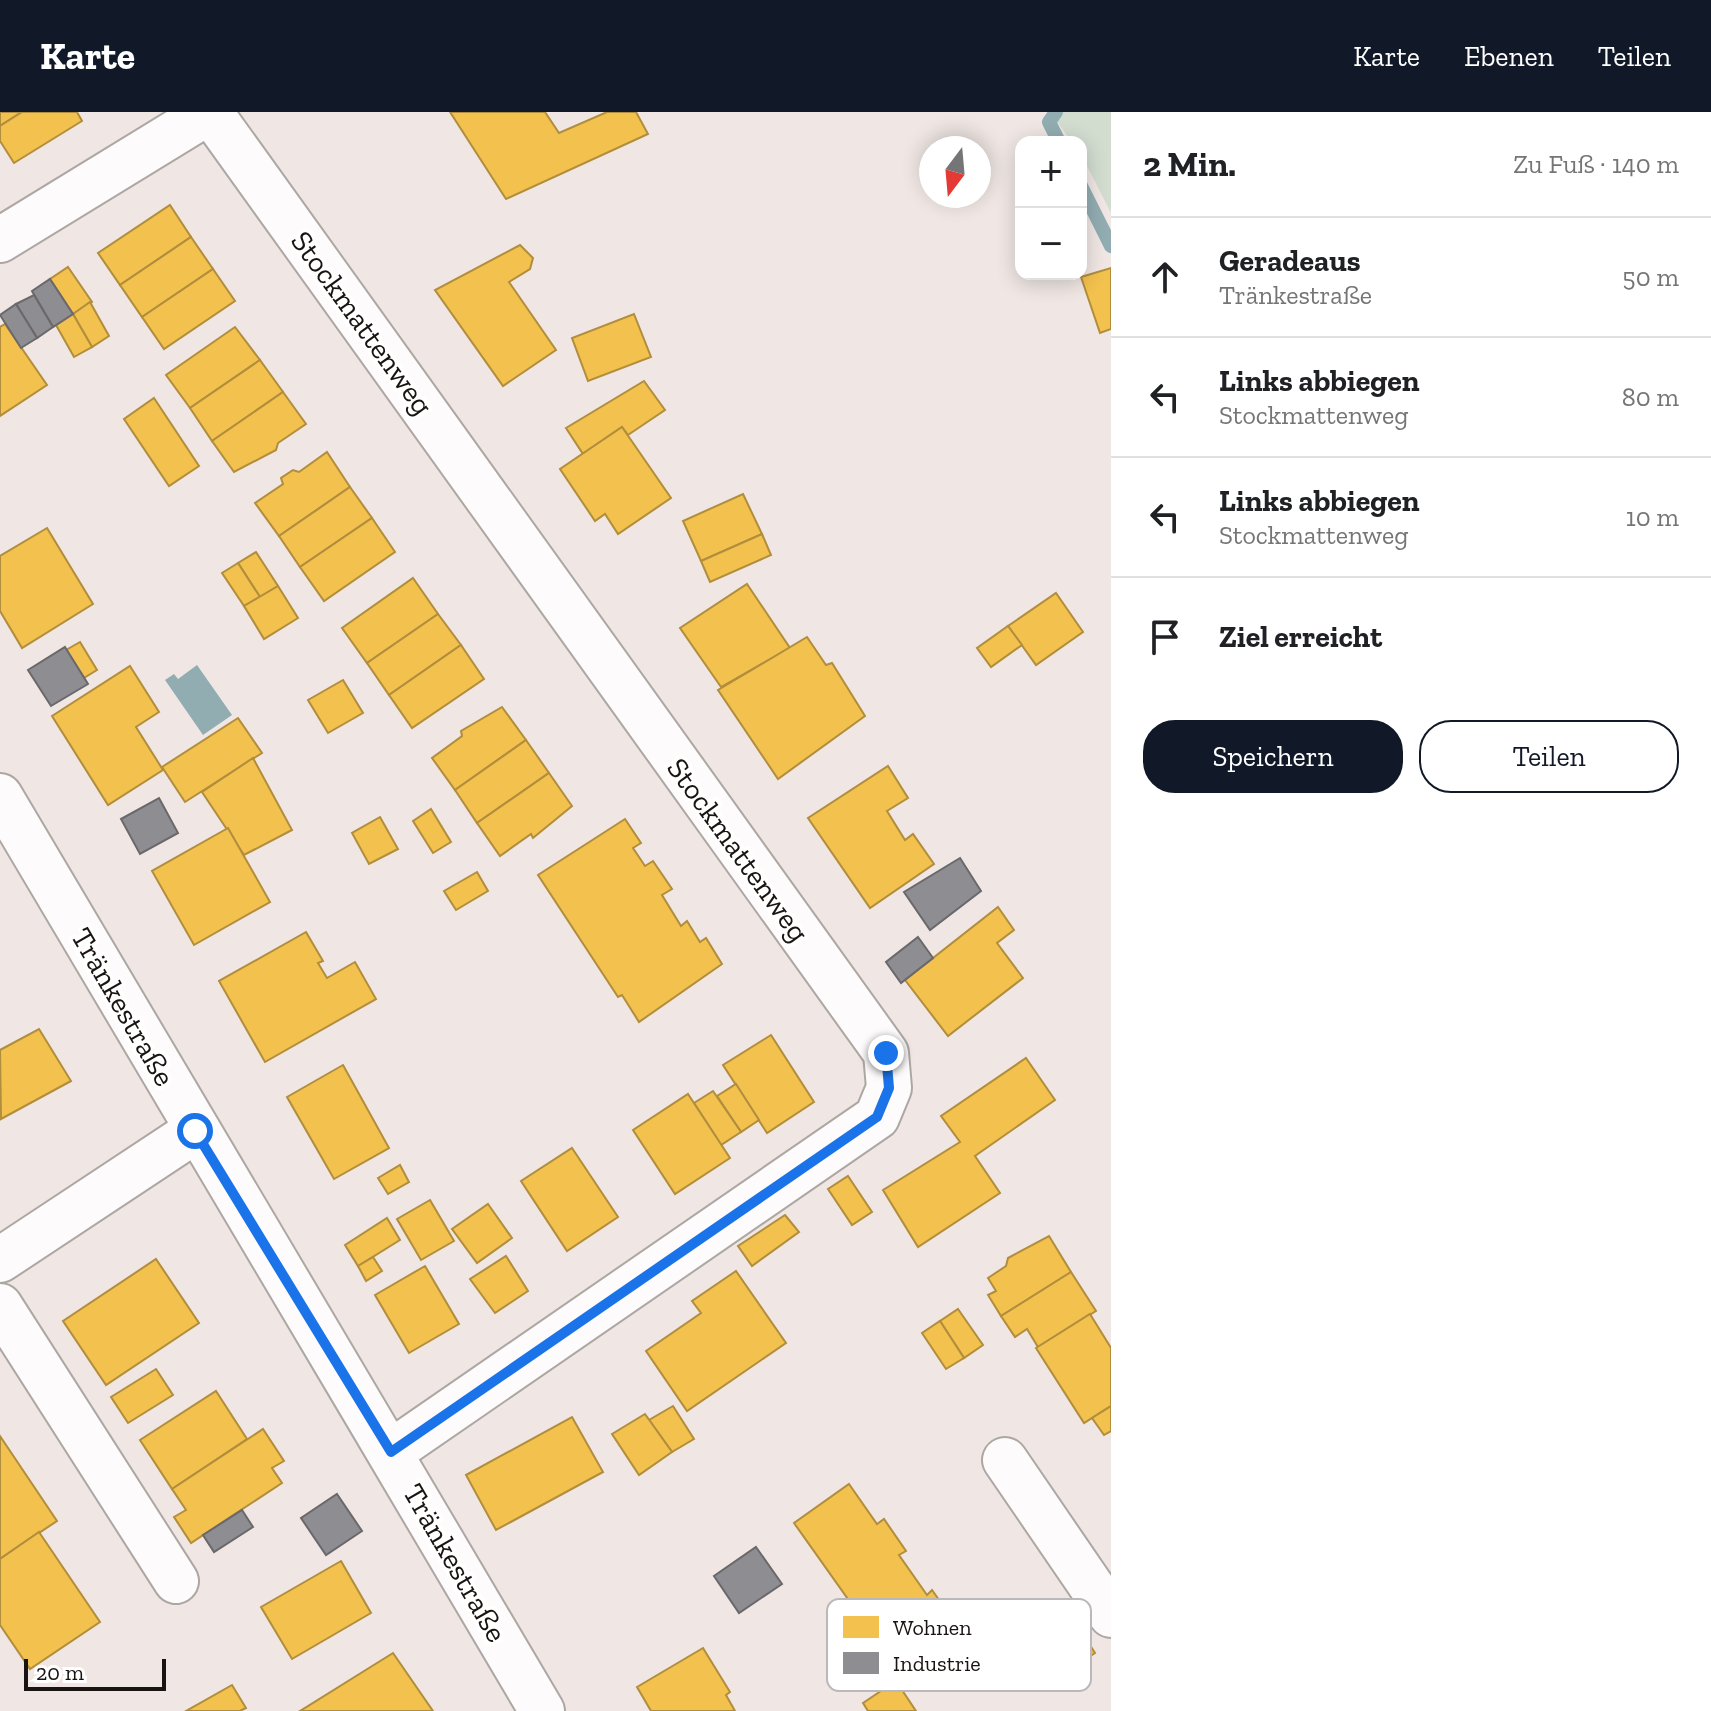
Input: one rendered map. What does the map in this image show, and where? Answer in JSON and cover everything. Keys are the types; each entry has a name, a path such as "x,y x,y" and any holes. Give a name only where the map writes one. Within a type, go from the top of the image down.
{"street":[{"name":"Stockmattenweg","path":"0,240 210,112 886,1053 889,1088 877,1117 391,1452"},
{"name":"Tränkestraße","path":"0,796 195,1131 391,1452 542,1711"},
{"path":"0,1260 195,1131"},
{"path":"0,1306 176,1581"},
{"path":"1005,1460 1111,1615"}],"shaded area":[{"path":"1050,112 1111,112 1111,213 1087,166 1087,136 1068,136"}],"water":[{"path":"197,665 232,715 203,735 165,680 174,674 178,679"}],"building: Wohnen":[{"path":"0,112 22,112 0,126"},
{"path":"22,112 77,112 82,121 14,163 0,141 0,126"},
{"path":"450,112 545,112 559,133 607,112 636,112 648,134 506,199"},
{"path":"170,205 191,237 120,285 98,253"},
{"path":"191,237 213,269 142,317 120,285"},
{"path":"520,245 533,258 530,269 509,282 556,350 503,386 435,290"},
{"path":"68,267 92,302 73,314 50,279"},
{"path":"1111,268 1111,329 1100,333 1082,280 1087,280 1087,275"},
{"path":"213,269 235,301 164,349 142,317"},
{"path":"90,302 109,336 92,347 73,314"},
{"path":"73,314 92,347 74,357 56,325"},
{"path":"634,314 651,357 588,381 572,338"},
{"path":"5,324 47,385 0,416 0,327"},
{"path":"235,327 260,360 190,408 166,375"},
{"path":"260,360 283,392 212,441 190,408"},
{"path":"644,381 665,410 628,435 622,427 583,454 566,428"},
{"path":"283,392 306,424 278,443 276,450 234,472 212,441"},
{"path":"154,398 199,466 169,486 124,419"},
{"path":"622,427 671,498 618,534 605,514 595,521 560,469"},
{"path":"327,452 350,487 279,536 255,503 283,484 281,478 293,470 299,472"},
{"path":"350,487 372,518 300,567 279,536"},
{"path":"743,494 762,534 701,561 683,521"},
{"path":"372,518 395,552 324,601 300,567"},
{"path":"47,528 93,604 22,648 0,611 0,556"},
{"path":"762,534 771,555 710,582 701,561"},
{"path":"256,552 278,586 260,597 238,563"},
{"path":"238,563 260,597 244,606 222,573"},
{"path":"413,578 438,614 367,663 342,628"},
{"path":"747,584 790,648 721,687 680,628"},
{"path":"278,586 298,618 264,639 244,606"},
{"path":"1056,593 1083,632 1036,665 1008,626"},
{"path":"438,614 461,645 389,695 367,663"},
{"path":"1008,626 1022,645 991,667 977,648"},
{"path":"807,637 826,665 832,663 865,716 778,779 718,690"},
{"path":"80,642 97,670 84,678 66,650"},
{"path":"461,645 484,679 412,728 389,695"},
{"path":"130,666 159,712 136,727 163,770 108,805 52,716"},
{"path":"343,680 363,713 328,733 308,700"},
{"path":"502,707 526,740 455,790 432,758 462,736 461,731"},
{"path":"238,718 262,753 185,802 162,767"},
{"path":"526,740 549,773 477,823 455,790"},
{"path":"253,758 292,830 244,855 202,792"},
{"path":"888,766 908,798 887,811 905,840 913,834 934,864 870,908 808,818"},
{"path":"549,773 572,806 533,838 531,834 500,856 477,823"},
{"path":"431,809 451,842 433,853 413,821"},
{"path":"380,817 398,849 369,864 352,833"},
{"path":"625,819 641,843 633,848 645,866 653,861 672,889 662,895 681,926 687,921 700,942 706,938 722,964 639,1022 622,995 618,997 538,875"},
{"path":"228,828 270,902 194,945 152,871"},
{"path":"477,872 488,891 456,910 444,891"},
{"path":"998,907 1014,930 997,943 1023,978 948,1036 905,980"},
{"path":"306,932 323,961 318,963 327,978 355,962 376,999 265,1062 219,981"},
{"path":"39,1029 71,1081 1,1119 0,1050"},
{"path":"771,1035 814,1102 767,1133 723,1065"},
{"path":"1026,1058 1055,1100 975,1156 1000,1193 918,1247 883,1190 960,1142 941,1116"},
{"path":"343,1065 389,1148 334,1179 287,1097"},
{"path":"736,1084 759,1120 741,1132 717,1096"},
{"path":"713,1091 741,1132 721,1145 694,1103"},
{"path":"688,1094 730,1158 675,1194 633,1130"},
{"path":"572,1148 618,1217 567,1251 521,1181"},
{"path":"400,1165 409,1182 388,1194 378,1178"},
{"path":"848,1176 872,1212 852,1225 828,1189"},
{"path":"430,1200 454,1241 421,1260 397,1219"},
{"path":"488,1204 512,1238 477,1263 452,1229"},
{"path":"785,1215 799,1232 752,1266 738,1246"},
{"path":"387,1218 400,1240 358,1266 345,1245"},
{"path":"1049,1236 1071,1272 1001,1316 988,1295 996,1291 988,1278 1006,1266 1008,1258"},
{"path":"506,1256 528,1291 495,1313 470,1279"},
{"path":"373,1257 382,1271 366,1281 358,1266"},
{"path":"156,1259 199,1323 106,1385 63,1321"},
{"path":"425,1266 459,1324 409,1353 375,1295"},
{"path":"736,1271 786,1343 687,1411 646,1351 701,1313 692,1301"},
{"path":"1071,1272 1096,1311 1038,1347 1027,1329 1015,1337 1001,1316"},
{"path":"958,1309 983,1345 964,1358 940,1321"},
{"path":"1090,1314 1111,1348 1111,1406 1084,1423 1036,1348"},
{"path":"940,1321 964,1358 946,1369 922,1333"},
{"path":"156,1369 173,1395 128,1423 111,1397"},
{"path":"216,1391 247,1439 172,1489 140,1440"},
{"path":"673,1406 694,1439 672,1452 649,1420"},
{"path":"1111,1406 1111,1431 1104,1435 1092,1418"},
{"path":"645,1414 672,1452 639,1475 612,1434"},
{"path":"572,1417 603,1472 496,1530 466,1475"},
{"path":"263,1429 284,1461 272,1468 282,1483 191,1543 174,1517 186,1510 172,1489"},
{"path":"0,1436 57,1521 0,1559"},
{"path":"849,1484 877,1524 884,1519 906,1551 899,1555 927,1595 932,1590 938,1599 848,1599 794,1523"},
{"path":"39,1532 100,1622 30,1669 0,1625 0,1559"},
{"path":"341,1561 371,1613 292,1659 261,1607"},
{"path":"703,1648 730,1692 726,1695 735,1711 651,1711 637,1687"},
{"path":"393,1653 433,1711 300,1711"},
{"path":"232,1685 246,1708 240,1711 186,1711"},
{"path":"881,1691 903,1691 916,1711 868,1711 863,1703"}],"building: Industrie":[{"path":"50,279 73,314 53,327 32,291"},
{"path":"34,295 53,327 37,338 16,304"},
{"path":"16,304 37,338 21,348 0,315"},
{"path":"65,647 88,684 51,706 28,670"},
{"path":"159,798 178,833 140,854 121,819"},
{"path":"960,858 981,891 930,930 904,892"},
{"path":"918,937 933,958 901,983 886,962"},
{"path":"337,1494 362,1531 326,1555 301,1518"},
{"path":"242,1510 253,1527 214,1552 203,1535"},
{"path":"756,1547 782,1584 739,1613 714,1576"}],"waterway":[{"path":"1056,112 1049,122 1056,136"},
{"path":"1087,198 1111,246"}],"route":[{"path":"195,1131 391,1452 877,1117 889,1088 886,1053"}]}
